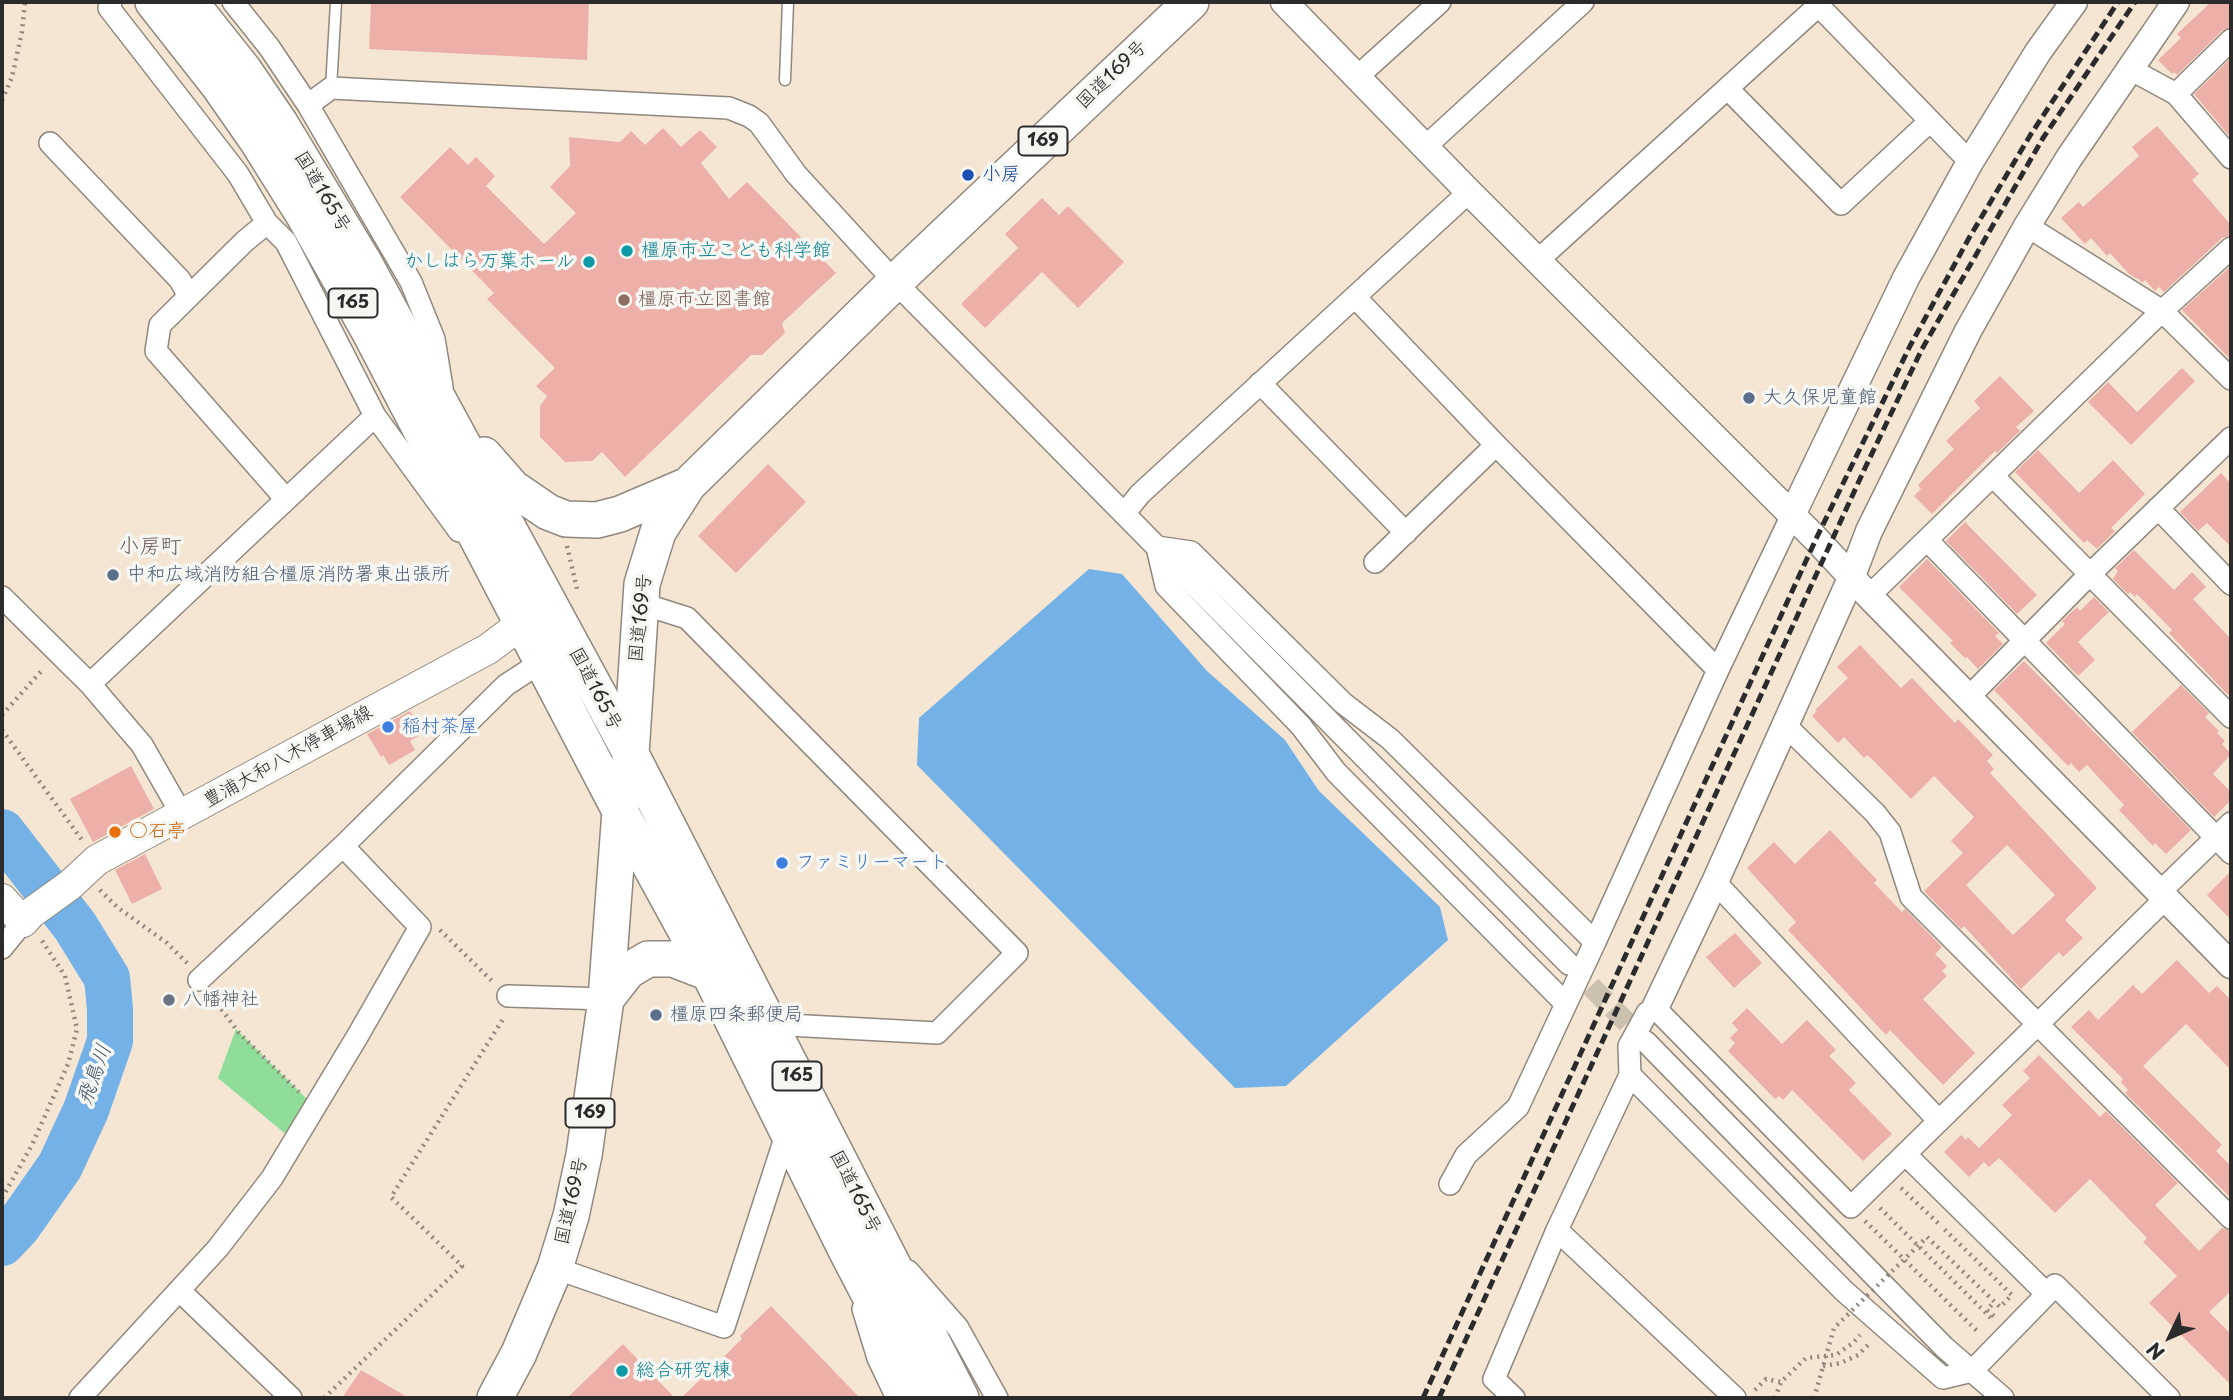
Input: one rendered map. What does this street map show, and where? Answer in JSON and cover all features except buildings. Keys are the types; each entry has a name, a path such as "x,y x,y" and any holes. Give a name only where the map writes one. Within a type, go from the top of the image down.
{"highway":[{"name":"国道165号","path":"153,2 226,96 303,214 369,331 485,553 550,607"},
{"name":"国道165号","path":"190,2 244,70 327,198 446,411 631,754 961,1398"},
{"name":"国道169号","path":"495,1398 519,1353 555,1268 571,1216 584,1155 606,999 620,811 631,754 642,584 658,532 688,485 895,282 1191,2"},
{"path":"446,411 513,488 548,512 566,519 597,520 609,517 688,485"},
{"name":"国道165号","path":"550,607 543,661 620,811 709,973 846,1250 923,1398"},
{"path":"606,999 628,971 648,959 673,959 709,973"}],"main road":[{"name":"豊浦大和八木停車場線","path":"27,918 97,860 488,649 550,607"},
{"path":"2,899 27,918"}],"street":[{"path":"111,2 109,8 238,174 267,223 286,242 375,416 460,533 485,553"},
{"path":"233,2 269,47 308,105 411,282 434,339 446,411"},
{"path":"1284,2 1537,261 1852,576 2231,965"},
{"path":"1357,77 1440,2"},
{"path":"1425,147 1583,2"},
{"path":"1450,1184 1466,1155 1518,1107 1718,670 1906,278 1970,162 2038,52 2074,2"},
{"path":"1514,1398 1494,1379 1557,1230 1630,1075 1629,1046 1647,1013 1656,1008 1852,576 1869,531 1968,331 2027,226 2069,158 2176,2"},
{"path":"1537,261 1728,89 1817,4 1970,162"},
{"path":"2176,94 2231,40"},
{"path":"2130,69 2176,94 2231,158"},
{"path":"308,105 331,88 729,108 759,123 796,174 895,282 1569,964"},
{"path":"1728,89 1841,204 1930,121"},
{"path":"50,143 180,280 189,296"},
{"path":"1124,514 1140,494 1469,192"},
{"path":"267,223 245,241 160,325 156,351 285,498"},
{"path":"2027,226 2162,311 2231,379"},
{"path":"1869,596 2162,311 2231,248"},
{"path":"1354,297 1718,670"},
{"path":"1260,383 1406,533"},
{"path":"90,684 375,416"},
{"path":"1969,697 2090,574 2231,438"},
{"path":"1375,562 1496,445"},
{"path":"1993,476 2231,718"},
{"path":"2158,508 2231,584"},
{"path":"1927,540 2025,640 2224,830 2231,853"},
{"path":"1157,547 1191,552 1343,703 1390,739 1595,942"},
{"path":"1157,547 1166,586 1301,726 1336,772 1566,1004"},
{"path":"2,597 90,684 142,745 182,816"},
{"path":"640,603 687,618 1017,953 937,1034 770,1024"},
{"path":"200,980 343,846 506,685 543,661"},
{"path":"1784,725 1875,813 1890,832 1911,897 2231,1218"},
{"path":"1656,1008 1859,1214 1905,1154 2037,1025 2224,830"},
{"path":"80,1398 180,1291 234,1229 272,1178 358,1037 419,927 343,846"},
{"path":"1714,882 1939,1121"},
{"path":"2,948 27,918"},
{"path":"508,1004 606,999"},
{"path":"1646,1042 1944,1347 2003,1398"},
{"path":"1630,1075 1844,1291 1943,1378 1972,1371 2055,1285 2169,1398"},
{"path":"555,1268 724,1327 787,1132"},
{"path":"1905,1154 2047,1294"},
{"path":"1557,1230 1735,1398"},
{"path":"877,1235 958,1328 998,1398"},
{"path":"846,1250 878,1358 897,1398"},
{"path":"180,1291 291,1398"}],"lane":[{"path":"331,88 336,2"},
{"path":"785,80 788,2"}],"path":[{"path":"2,100 12,77 22,32 25,2"},
{"path":"550,607 566,541"},
{"path":"2,715 58,652"},
{"path":"2,730 97,860"},
{"path":"2,1198 38,1133 68,1064 77,1029 65,976 27,918"},
{"path":"324,1398 462,1266 391,1197 508,1004 429,918 419,927"},
{"path":"1814,1398 1833,1328 1927,1237 2000,1307 2012,1295 1899,1187 1893,1194"},
{"path":"1859,1214 1880,1208 1886,1201"},
{"path":"1880,1208 2001,1341"},
{"path":"1859,1214 2001,1341"},
{"path":"1775,1398 1781,1382 1806,1358 1836,1355 1854,1342 1866,1328"},
{"path":"1823,1366 1841,1363 1858,1355 1878,1335"},
{"path":"1747,1398 1766,1378 1781,1382"}],"green space":[{"path":"236,1029 315,1107 294,1141 218,1078"}],"water":[{"path":"1089,569 1122,574 1207,671 1285,740 1319,791 1440,907 1448,940 1286,1086 1235,1088 917,765 919,718"}],"waterway":[{"name":"飛鳥川","path":"2,832 75,926 107,978 110,1009 110,1041 86,1110 60,1166 18,1226 2,1243"}],"tunnel":[{"path":"1569,964 1646,1042"}],"railway":[{"path":"1423,1398 1816,539 1910,346 1969,238 2031,134 2118,2"},
{"path":"1439,1398 1922,349 2043,138 2135,2"}],"place":[{"name":"小房","path":"968,175"},
{"name":"橿原市立こども科学館","path":"627,251"},
{"name":"かしはら万葉ホール","path":"589,262"},
{"name":"橿原市立図書館","path":"624,300"},
{"name":"大久保児童館","path":"1749,398"},
{"name":"中和広域消防組合橿原消防署東出張所","path":"113,575"},
{"name":"稲村茶屋","path":"388,727"},
{"name":"○石亭","path":"115,832"},
{"name":"ファミリーマート","path":"782,863"},
{"name":"八幡神社","path":"169,1000"},
{"name":"橿原四条郵便局","path":"656,1015"},
{"name":"総合研究棟","path":"622,1371"}],"district":[{"name":"小房町","path":"150,547"}]}
